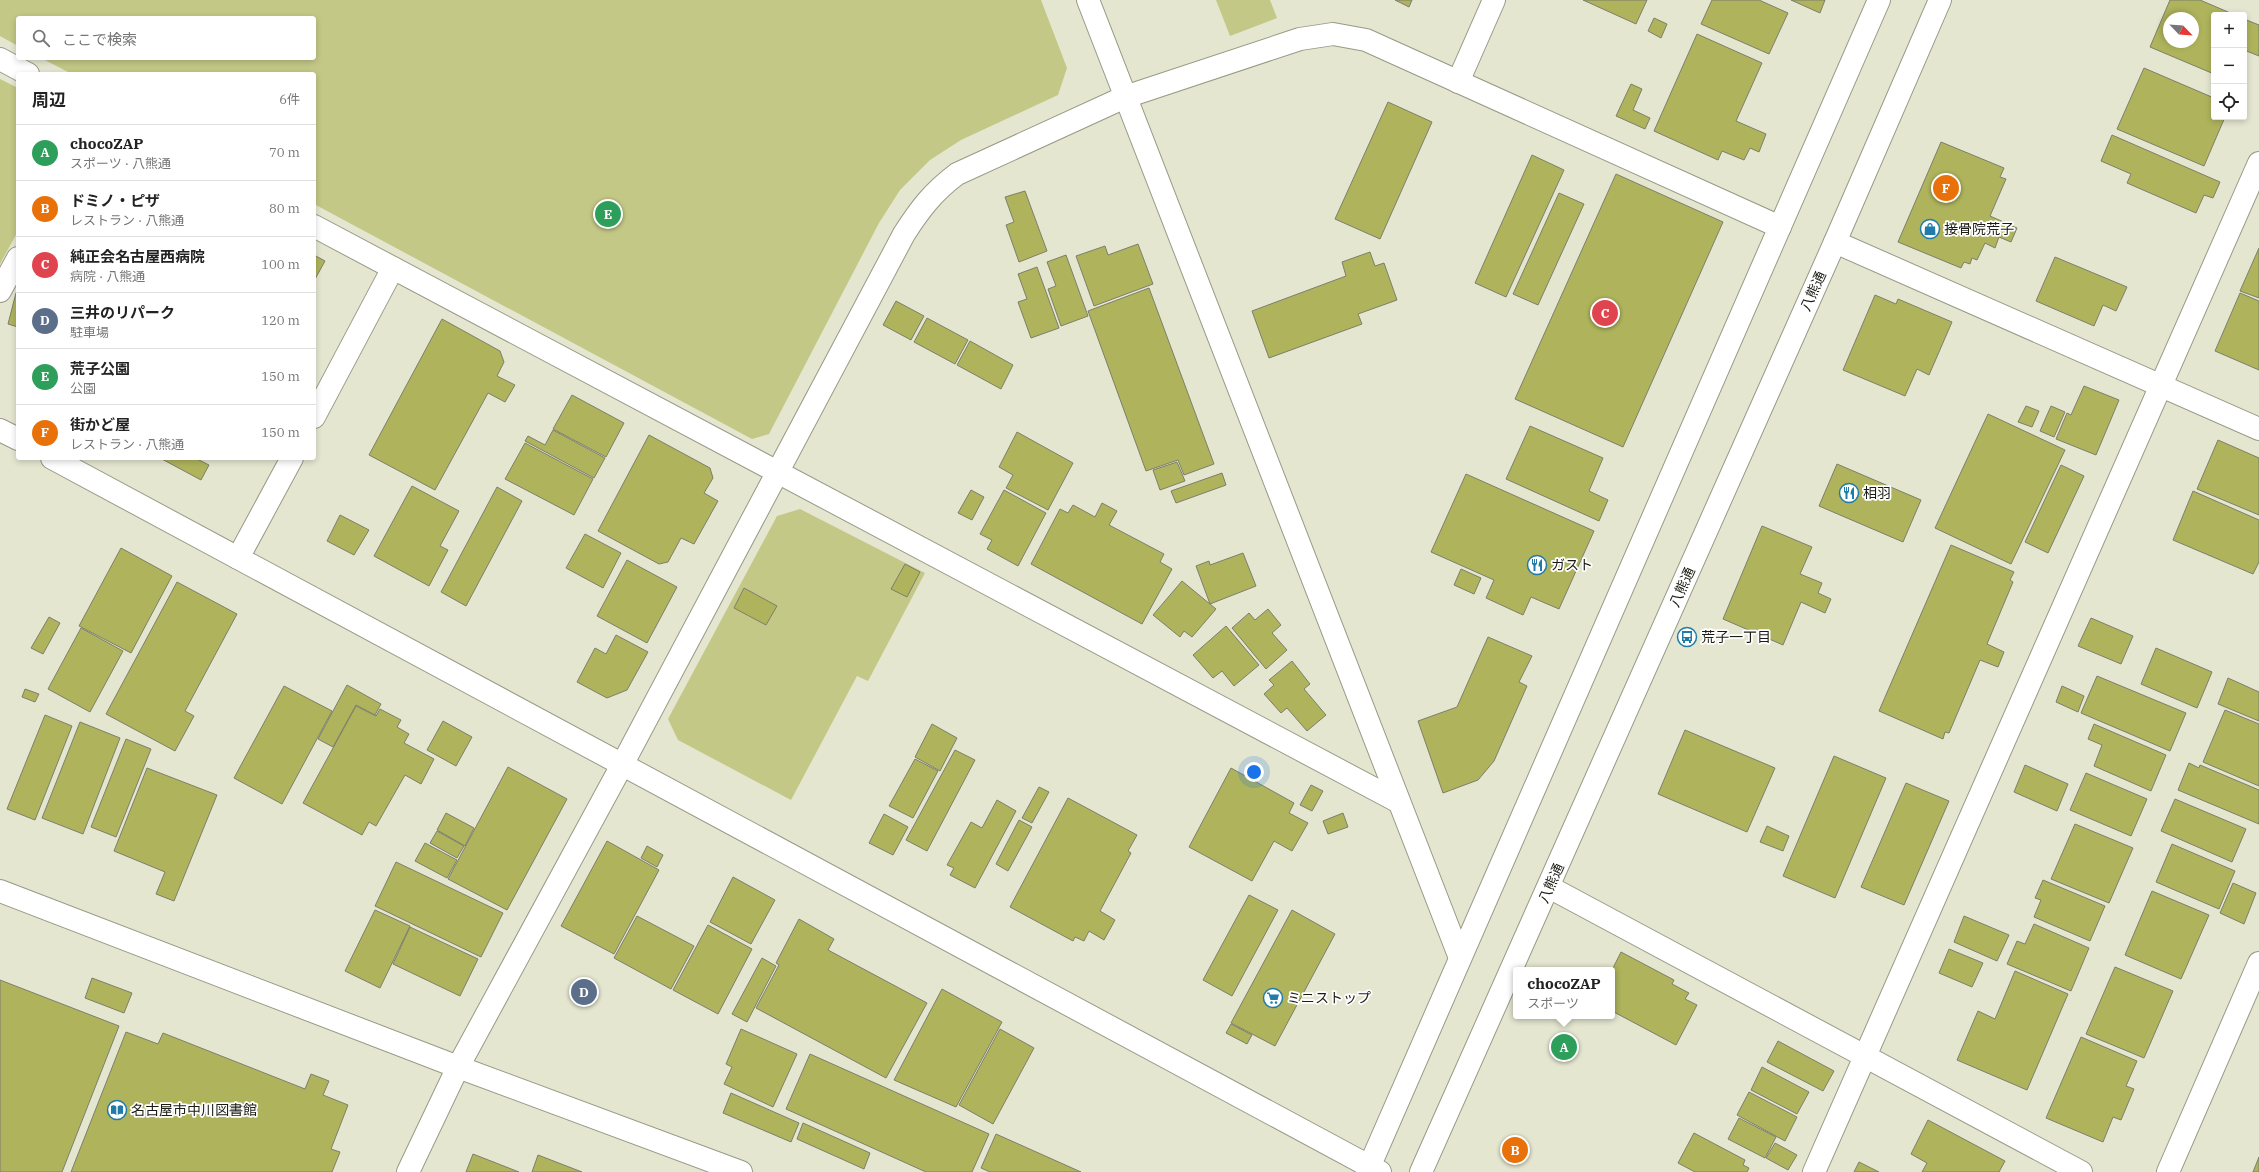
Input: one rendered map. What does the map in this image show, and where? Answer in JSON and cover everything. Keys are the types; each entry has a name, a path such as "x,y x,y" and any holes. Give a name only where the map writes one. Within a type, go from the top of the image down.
{"street":[{"path":"1088,0 1398,802 1460,958"},
{"path":"1458,82 1494,0"},
{"path":"56,460 1372,1170 1460,958 1879,0"},
{"name":"八熊通","path":"1513,967 1835,242 1940,0"},
{"path":"408,1172 458,1067 622,765 904,234 920,209 937,189 957,174 1125,97 1300,39 1333,34 1366,40 1780,227"},
{"path":"0,59 24,72"},
{"path":"1814,1172 2259,163"},
{"path":"316,227 1398,802"},
{"path":"1835,242 2259,429"},
{"path":"0,291 16,262"},
{"path":"316,413 393,268"},
{"path":"0,430 16,439"},
{"path":"238,558 291,460"},
{"path":"1549,887 2081,1172"},
{"path":"0,891 458,1067 741,1172"},
{"path":"2168,1172 2259,963"},
{"name":"八熊通","path":"1421,1172 1513,967"}],"green space":[{"path":"0,0 1041,0 1067,68 1058,95 961,140 930,160 900,190 879,223 769,434 752,439 316,205 316,72 68,72 45,60 316,60 316,16 16,16 16,45 0,36"},
{"path":"1216,0 1270,0 1277,18 1230,36"},
{"path":"0,79 16,87 16,235 0,264"},
{"path":"800,509 925,573 868,681 857,676 791,800 678,740 668,719 777,516"}],"building":[{"path":"1395,0 1412,0 1409,7"},
{"path":"1583,0 1647,0 1636,24"},
{"path":"1712,0 1759,0 1788,13 1769,54 1701,24"},
{"path":"1791,0 1825,0 1820,13"},
{"path":"2170,0 2200,0 2228,12 2211,12 2211,73 2150,47 2163,16 2163,48 2199,48 2199,12 2165,12"},
{"path":"1654,18 1667,24 1661,38 1648,31"},
{"path":"2247,20 2259,25 2259,56 2247,51"},
{"path":"1697,34 1762,63 1736,121 1766,134 1759,152 1750,148 1744,160 1722,151 1718,160 1654,131"},
{"path":"2144,68 2211,97 2211,120 2224,120 2204,166 2117,129"},
{"path":"1631,84 1642,89 1633,110 1650,118 1645,129 1616,116"},
{"path":"1388,102 1432,122 1380,239 1335,219"},
{"path":"2112,135 2220,182 2213,198 2204,195 2196,213 2127,183 2131,174 2101,161"},
{"path":"1941,142 2004,168 2000,177 2006,179 1990,216 2017,228 2011,242 1999,237 1995,248 1985,243 1977,260 1972,258 1970,264 1964,262 1961,268 1898,242"},
{"path":"1532,155 1564,170 1506,297 1475,283"},
{"path":"1616,174 1723,222 1623,447 1515,399"},
{"path":"1025,191 1047,251 1019,262 1006,225 1014,222 1005,197"},
{"path":"1559,193 1584,204 1538,305 1513,294"},
{"path":"1138,244 1153,284 1094,306 1076,256 1105,246 1108,255"},
{"path":"2259,248 2259,298 2240,291"},
{"path":"1370,252 1375,266 1384,263 1397,300 1358,314 1362,324 1269,358 1252,311 1346,276 1342,262"},
{"path":"1066,255 1088,316 1061,326 1048,289 1056,286 1047,262"},
{"path":"316,256 325,261 316,277"},
{"path":"2055,257 2127,287 2116,311 2103,305 2094,326 2036,301"},
{"path":"1037,267 1059,328 1031,338 1018,302 1027,299 1018,274"},
{"path":"1149,288 1214,464 1184,475 1178,460 1146,471 1088,311"},
{"path":"16,293 16,326 8,324"},
{"path":"2240,293 2259,301 2259,370 2215,351"},
{"path":"1875,295 1896,304 1898,299 1952,322 1929,375 1917,369 1905,396 1843,370"},
{"path":"896,301 924,316 911,340 883,325"},
{"path":"927,318 968,340 955,364 914,342"},
{"path":"442,319 500,351 504,362 497,376 515,385 505,402 488,393 435,490 369,455"},
{"path":"970,341 1013,365 1001,389 957,365"},
{"path":"2084,386 2119,400 2096,455 2056,439 2067,413 2071,415"},
{"path":"572,395 624,423 606,457 553,429"},
{"path":"2026,406 2039,411 2032,427 2018,422"},
{"path":"2051,406 2065,412 2054,437 2040,431"},
{"path":"1988,414 2065,450 2011,564 1935,528"},
{"path":"1530,426 1603,458 1589,491 1608,500 1599,521 1506,479"},
{"path":"553,430 605,458 594,478 525,441 528,436 545,445"},
{"path":"1017,432 1073,463 1048,510 1006,488 1013,475 999,467"},
{"path":"649,435 710,468 713,478 704,493 718,501 694,544 681,538 668,562 659,564 598,531"},
{"path":"2218,440 2259,458 2259,515 2197,489"},
{"path":"525,443 593,479 574,515 505,479"},
{"path":"164,460 199,460 209,465 201,480"},
{"path":"1177,462 1185,481 1160,490 1153,470"},
{"path":"1837,464 1921,500 1903,542 1819,506"},
{"path":"2061,465 2084,476 2048,553 2025,542"},
{"path":"1222,473 1226,485 1176,503 1171,491"},
{"path":"1466,474 1594,531 1559,609 1531,597 1523,615 1486,598 1494,580 1431,552"},
{"path":"412,486 459,511 440,546 448,550 429,586 374,556"},
{"path":"497,487 522,501 466,606 441,592"},
{"path":"971,490 984,497 972,520 958,513"},
{"path":"1004,490 1046,513 1018,566 987,549 992,540 980,534"},
{"path":"2193,491 2259,520 2259,562 2253,574 2173,540"},
{"path":"1102,503 1117,511 1109,525 1164,554 1160,562 1172,569 1142,624 1031,564 1060,509 1068,513 1073,505 1095,517"},
{"path":"340,515 369,530 354,555 327,541"},
{"path":"1762,526 1812,547 1800,574 1822,583 1818,593 1831,599 1825,613 1801,602 1783,645 1723,619"},
{"path":"585,534 621,553 603,588 566,568"},
{"path":"1951,545 2014,572 2010,580 2013,582 1987,644 2004,652 1998,667 1980,660 1949,733 1945,732 1943,739 1879,711"},
{"path":"121,548 172,576 131,653 79,626"},
{"path":"1243,553 1256,586 1210,604 1196,566 1209,561 1210,565"},
{"path":"627,560 677,587 647,643 597,616"},
{"path":"905,564 920,572 907,597 891,589"},
{"path":"1461,569 1481,578 1474,594 1454,585"},
{"path":"1182,581 1216,609 1192,637 1184,631 1180,637 1153,615"},
{"path":"177,582 237,614 185,711 194,716 175,751 106,714"},
{"path":"744,588 777,606 766,625 734,608"},
{"path":"1268,609 1281,625 1272,633 1287,650 1266,669 1232,628 1249,613 1255,620"},
{"path":"49,617 60,623 43,654 31,648"},
{"path":"2091,618 2133,636 2121,664 2078,646"},
{"path":"1226,626 1259,665 1234,686 1222,671 1213,678 1193,655"},
{"path":"81,628 123,651 90,712 48,689"},
{"path":"616,635 648,652 627,690 607,698 577,682 595,648 606,654"},
{"path":"1488,637 1532,656 1519,682 1527,686 1494,761 1478,780 1443,793 1418,721 1457,707"},
{"path":"2156,648 2212,672 2197,708 2141,684"},
{"path":"1292,661 1310,684 1304,689 1326,715 1307,731 1287,708 1281,713 1264,694 1274,685 1269,680"},
{"path":"2097,676 2186,713 2170,751 2081,713"},
{"path":"2228,678 2259,692 2259,721 2218,704"},
{"path":"347,685 381,704 375,715 356,705 333,747 318,739"},
{"path":"284,686 332,711 282,804 234,778"},
{"path":"2062,686 2084,696 2078,712 2056,702"},
{"path":"25,689 39,694 35,702 22,697"},
{"path":"356,706 376,716 380,709 401,720 397,727 409,734 404,743 434,759 421,784 405,775 376,826 369,822 362,835 303,803"},
{"path":"2225,710 2259,724 2259,786 2203,762"},
{"path":"45,715 72,726 35,820 7,809"},
{"path":"443,721 472,737 456,766 427,750"},
{"path":"80,722 120,738 83,834 42,818"},
{"path":"932,724 957,738 940,771 915,757"},
{"path":"2094,724 2166,755 2151,791 2094,766 2102,745 2088,739"},
{"path":"1685,730 1775,768 1747,832 1658,794"},
{"path":"126,739 151,749 116,837 91,827"},
{"path":"955,750 975,760 927,851 906,840"},
{"path":"1834,756 1886,778 1835,898 1783,876"},
{"path":"915,759 938,771 913,818 889,806"},
{"path":"2189,763 2199,768 2200,765 2259,790 2259,824 2178,790"},
{"path":"2025,765 2068,784 2057,811 2014,792"},
{"path":"508,767 567,799 507,910 448,879"},
{"path":"147,768 217,795 174,901 156,894 165,872 114,851"},
{"path":"1231,768 1294,803 1289,813 1308,823 1292,851 1274,841 1252,881 1189,847"},
{"path":"2086,773 2147,799 2131,836 2070,810"},
{"path":"1906,783 1949,801 1904,905 1861,887"},
{"path":"1311,785 1323,791 1312,811 1300,805"},
{"path":"1039,787 1049,792 1032,823 1022,818"},
{"path":"1068,798 1137,835 1128,851 1131,853 1100,911 1115,920 1104,940 1089,931 1084,941 1075,937 1073,941 1010,907"},
{"path":"2175,799 2246,829 2232,862 2161,831"},
{"path":"997,800 1016,811 975,888 950,875 954,868 947,865 971,822 982,828"},
{"path":"446,813 474,828 465,846 437,830"},
{"path":"1343,813 1348,827 1328,834 1323,821"},
{"path":"884,814 908,827 893,855 869,843"},
{"path":"1019,820 1032,827 1008,871 996,864"},
{"path":"2075,824 2133,848 2109,903 2051,879"},
{"path":"1767,826 1789,836 1783,851 1760,842"},
{"path":"437,831 464,846 457,858 430,843"},
{"path":"607,841 659,870 614,954 561,926"},
{"path":"425,843 457,860 447,878 415,861"},
{"path":"2172,844 2235,871 2219,909 2156,882"},
{"path":"647,846 663,855 657,867 641,858"},
{"path":"396,862 503,913 481,957 375,906"},
{"path":"733,877 775,900 751,944 710,922"},
{"path":"2043,880 2105,906 2090,941 2034,917 2041,900 2035,898"},
{"path":"2233,883 2256,893 2244,924 2220,913"},
{"path":"2152,891 2209,915 2181,979 2125,955"},
{"path":"1249,895 1278,910 1232,996 1203,980"},
{"path":"375,910 410,926 380,988 345,971"},
{"path":"1292,910 1335,934 1275,1046 1231,1023"},
{"path":"637,916 694,946 671,989 614,958"},
{"path":"1964,916 2009,935 1997,961 1954,942"},
{"path":"799,919 834,939 828,950 927,1003 886,1078 756,1008 779,965 776,963"},
{"path":"2034,924 2089,948 2071,991 2007,964 2017,941 2025,944"},
{"path":"708,925 752,949 718,1014 673,990"},
{"path":"410,927 478,959 460,996 393,964"},
{"path":"1949,949 1983,963 1972,987 1939,973"},
{"path":"1621,952 1674,980 1672,984 1689,993 1685,999 1697,1005 1676,1045 1615,1013 1615,967 1614,967"},
{"path":"762,958 776,966 747,1022 732,1014"},
{"path":"2115,967 2173,991 2144,1058 2086,1034"},
{"path":"2015,971 2068,994 2027,1090 1957,1060 1978,1011 1995,1019"},
{"path":"92,978 132,993 124,1013 85,998"},
{"path":"0,980 119,1026 62,1172 0,1172"},
{"path":"942,989 1002,1022 956,1107 894,1080"},
{"path":"1231,1024 1252,1035 1247,1044 1226,1033"},
{"path":"741,1029 797,1054 773,1107 724,1084 732,1067 726,1064"},
{"path":"1000,1029 1034,1048 993,1124 959,1105"},
{"path":"126,1032 158,1044 163,1033 305,1089 311,1074 329,1081 323,1095 348,1105 331,1149 340,1152 332,1172 71,1172"},
{"path":"2081,1037 2137,1061 2126,1086 2134,1089 2121,1120 2113,1117 2103,1142 2046,1118"},
{"path":"1778,1041 1834,1071 1823,1091 1767,1062"},
{"path":"810,1054 989,1134 972,1172 926,1172 786,1109"},
{"path":"1762,1067 1809,1092 1797,1114 1751,1090"},
{"path":"1749,1092 1797,1117 1785,1141 1737,1115"},
{"path":"731,1093 799,1123 791,1142 723,1113"},
{"path":"1739,1118 1776,1137 1765,1158 1728,1139"},
{"path":"1928,1120 2005,1161 1999,1172 1922,1172 1927,1163 1911,1154"},
{"path":"803,1123 870,1153 864,1169 797,1139"},
{"path":"1694,1133 1745,1160 1743,1165 1749,1168 1747,1172 1695,1172 1678,1163"},
{"path":"996,1134 1081,1172 990,1172 981,1168"},
{"path":"1775,1143 1797,1155 1788,1170 1766,1158"},
{"path":"473,1154 519,1172 466,1172"},
{"path":"538,1155 582,1172 532,1172"},
{"path":"2259,1157 2259,1172 2253,1172"},
{"path":"1859,1162 1879,1172 1854,1172"}],"place":[{"name":"街かど屋","path":"1946,188"},
{"name":"荒子公園","path":"608,214"},
{"name":"接骨院荒子","path":"1930,229"},
{"name":"純正会名古屋西病院","path":"1605,313"},
{"name":"相羽","path":"1849,493"},
{"name":"ガスト","path":"1537,565"},
{"name":"荒子一丁目","path":"1687,637"},
{"name":"三井のリパーク","path":"584,992"},
{"name":"ミニストップ","path":"1273,998"},
{"name":"chocoZAP","path":"1564,1047"},
{"name":"名古屋市中川図書館","path":"117,1110"},
{"name":"ドミノ・ピザ","path":"1515,1150"}]}
